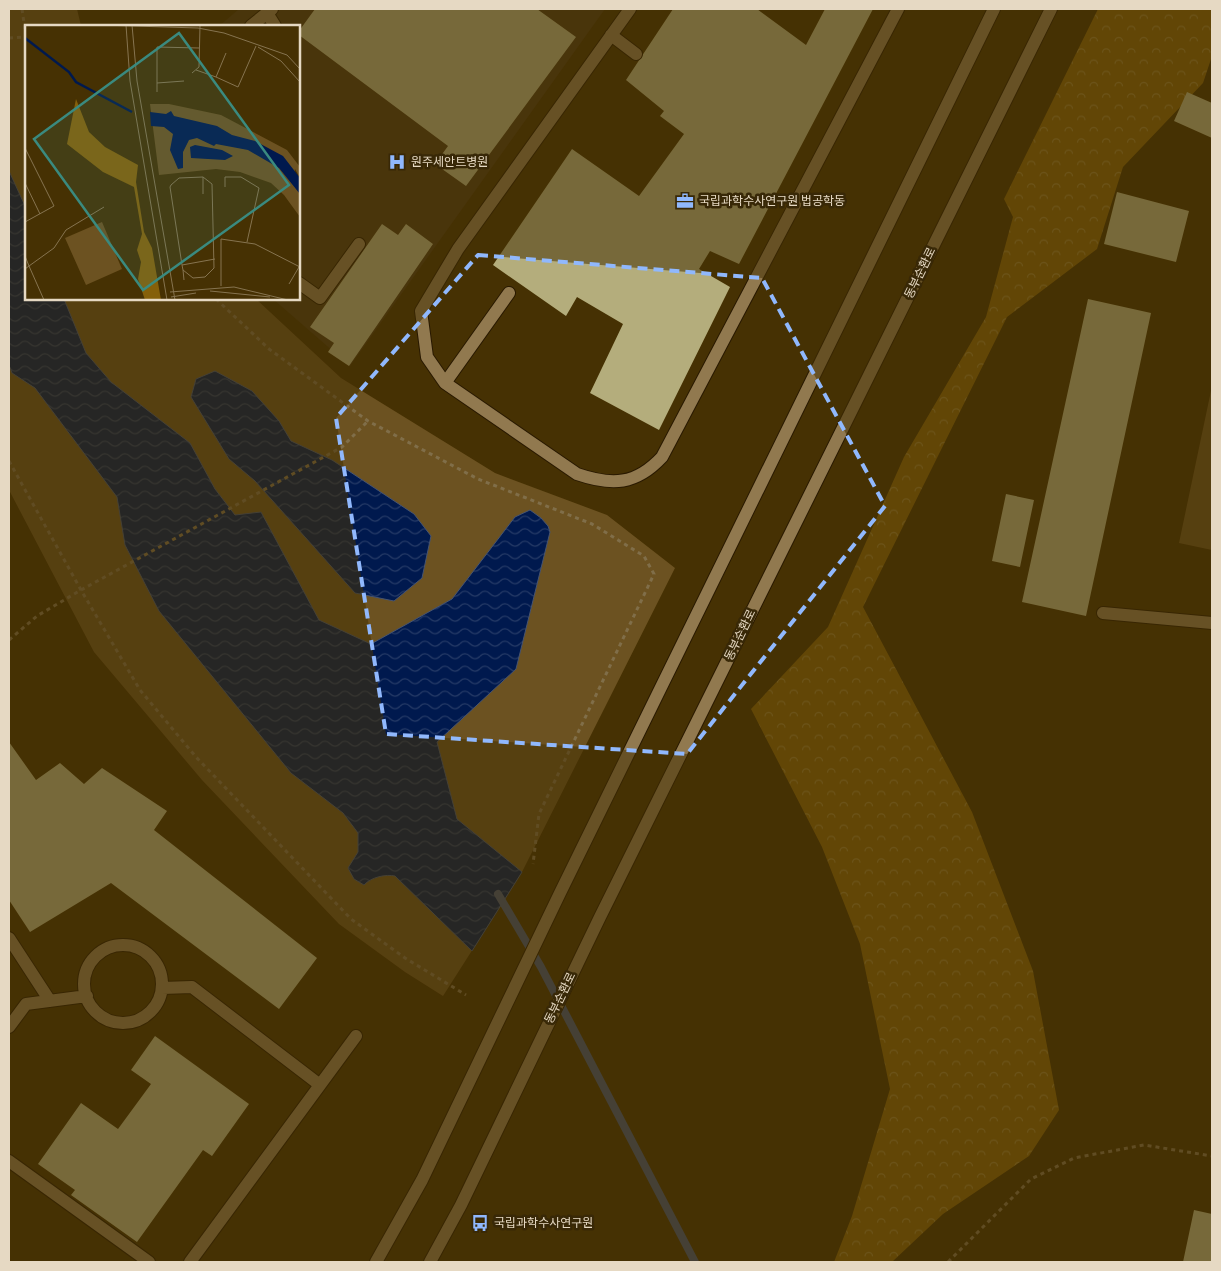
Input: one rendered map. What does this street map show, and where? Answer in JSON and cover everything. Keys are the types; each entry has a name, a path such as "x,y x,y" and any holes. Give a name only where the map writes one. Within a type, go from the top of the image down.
{"street":[{"path":"630,9 458,249 422,311 427,357 445,384 577,474 600,482 629,480 652,468 662,457 898,9"},
{"path":"376,1262 422,1180 560,893 994,9"},
{"name":"동부순환로","path":"430,1262 461,1205 600,917 1051,9"},
{"path":"252,25 270,11 275,25"},
{"path":"611,35 636,54"},
{"path":"300,284 320,298 359,244"},
{"path":"445,384 508,294"},
{"path":"1103,613 1212,623"},
{"path":"9,938 50,1001"},
{"path":"122,945 135,946 147,953 156,962 161,974 162,988 153,1010 143,1018 119,1023 107,1019 96,1012 87,996 85,977 89,965 103,951 122,945"},
{"path":"162,988 192,987 320,1085"},
{"path":"9,1027 26,1004 87,996"},
{"path":"190,1262 356,1036"},
{"path":"9,1160 149,1262"}],"path":[{"path":"22,9 25,30"},
{"path":"9,38 25,37"},
{"path":"217,300 269,349 368,421 478,480 592,524 644,556 654,574 539,814 533,864"},
{"path":"9,640 37,616 81,590 342,446 368,421"},
{"path":"9,461 81,590 140,690 196,757 350,919 405,958 466,995"},
{"path":"948,1262 1031,1179 1074,1158 1144,1145 1212,1156"}],"highlighted area":[{"path":"478,255 762,278 885,506 687,754 386,734 336,418"}],"shaded area":[{"path":"9,9 77,9 81,25 25,25 25,300 257,300 341,378 495,473 607,515 675,568 522,872 443,996 405,972 339,924 202,780 94,652 9,490"},
{"name":"원주세안트병원","path":"239,9 605,9 350,366 274,300 300,300 300,25 220,25"},
{"path":"1212,386 1212,550 1179,543"}],"green space":[{"path":"1098,9 1212,9 1212,56 1203,83 1123,167 1097,249 1007,317 863,607 972,812 1033,971 1059,1110 1029,1156 943,1214 892,1262 834,1262 852,1216 890,1089 860,944 822,847 751,709 828,627 904,457 986,317 1013,217 1004,199"}],"water":[{"path":"9,171 25,206 25,300 64,300 86,353 111,382 190,443 215,489 235,515 261,512 319,620 371,644 452,599 515,517 530,510 548,526 550,532 516,669 437,742 457,819 522,872 472,951 395,876 379,877 364,885 354,879 348,868 358,852 358,833 343,813 291,773 159,611 125,545 117,497 35,388 12,373 9,365"},
{"path":"215,371 252,391 279,421 291,441 332,460 414,514 431,536 422,578 394,601 355,593 255,481 229,459 191,397 196,379"}],"building":[{"path":"315,9 537,9 576,37 466,186 435,164 448,146 300,36 300,30"},
{"path":"673,9 757,9 806,45 825,9 873,9 739,264 710,251 699,269 730,287 659,430 590,393 623,324 577,297 566,316 493,265 572,149 639,196 684,134 660,116 664,111 626,80"},
{"path":"1187,92 1212,103 1212,138 1174,121"},
{"path":"1117,192 1189,211 1176,262 1104,244"},
{"path":"382,224 398,235 406,224 433,244 349,366 328,352 334,343 310,327"},
{"path":"1088,299 1151,313 1086,616 1022,602"},
{"path":"1006,494 1034,500 1020,567 992,561"},
{"path":"9,742 36,780 60,763 84,784 102,768 167,811 154,830 317,958 279,1009 111,883 30,932 9,900"},
{"path":"155,1036 249,1104 212,1156 203,1150 137,1242 71,1195 75,1190 38,1164 81,1103 118,1129 151,1084 131,1070"},
{"path":"1194,1210 1212,1214 1212,1262 1183,1262"}],"waterway":[{"path":"498,894 541,967 695,1262"}],"place":[{"name":"원주세안트병원","path":"397,162"},
{"name":"국립과학수사연구원 법공학동","path":"685,201"},
{"name":"국립과학수사연구원","path":"480,1223"}]}
